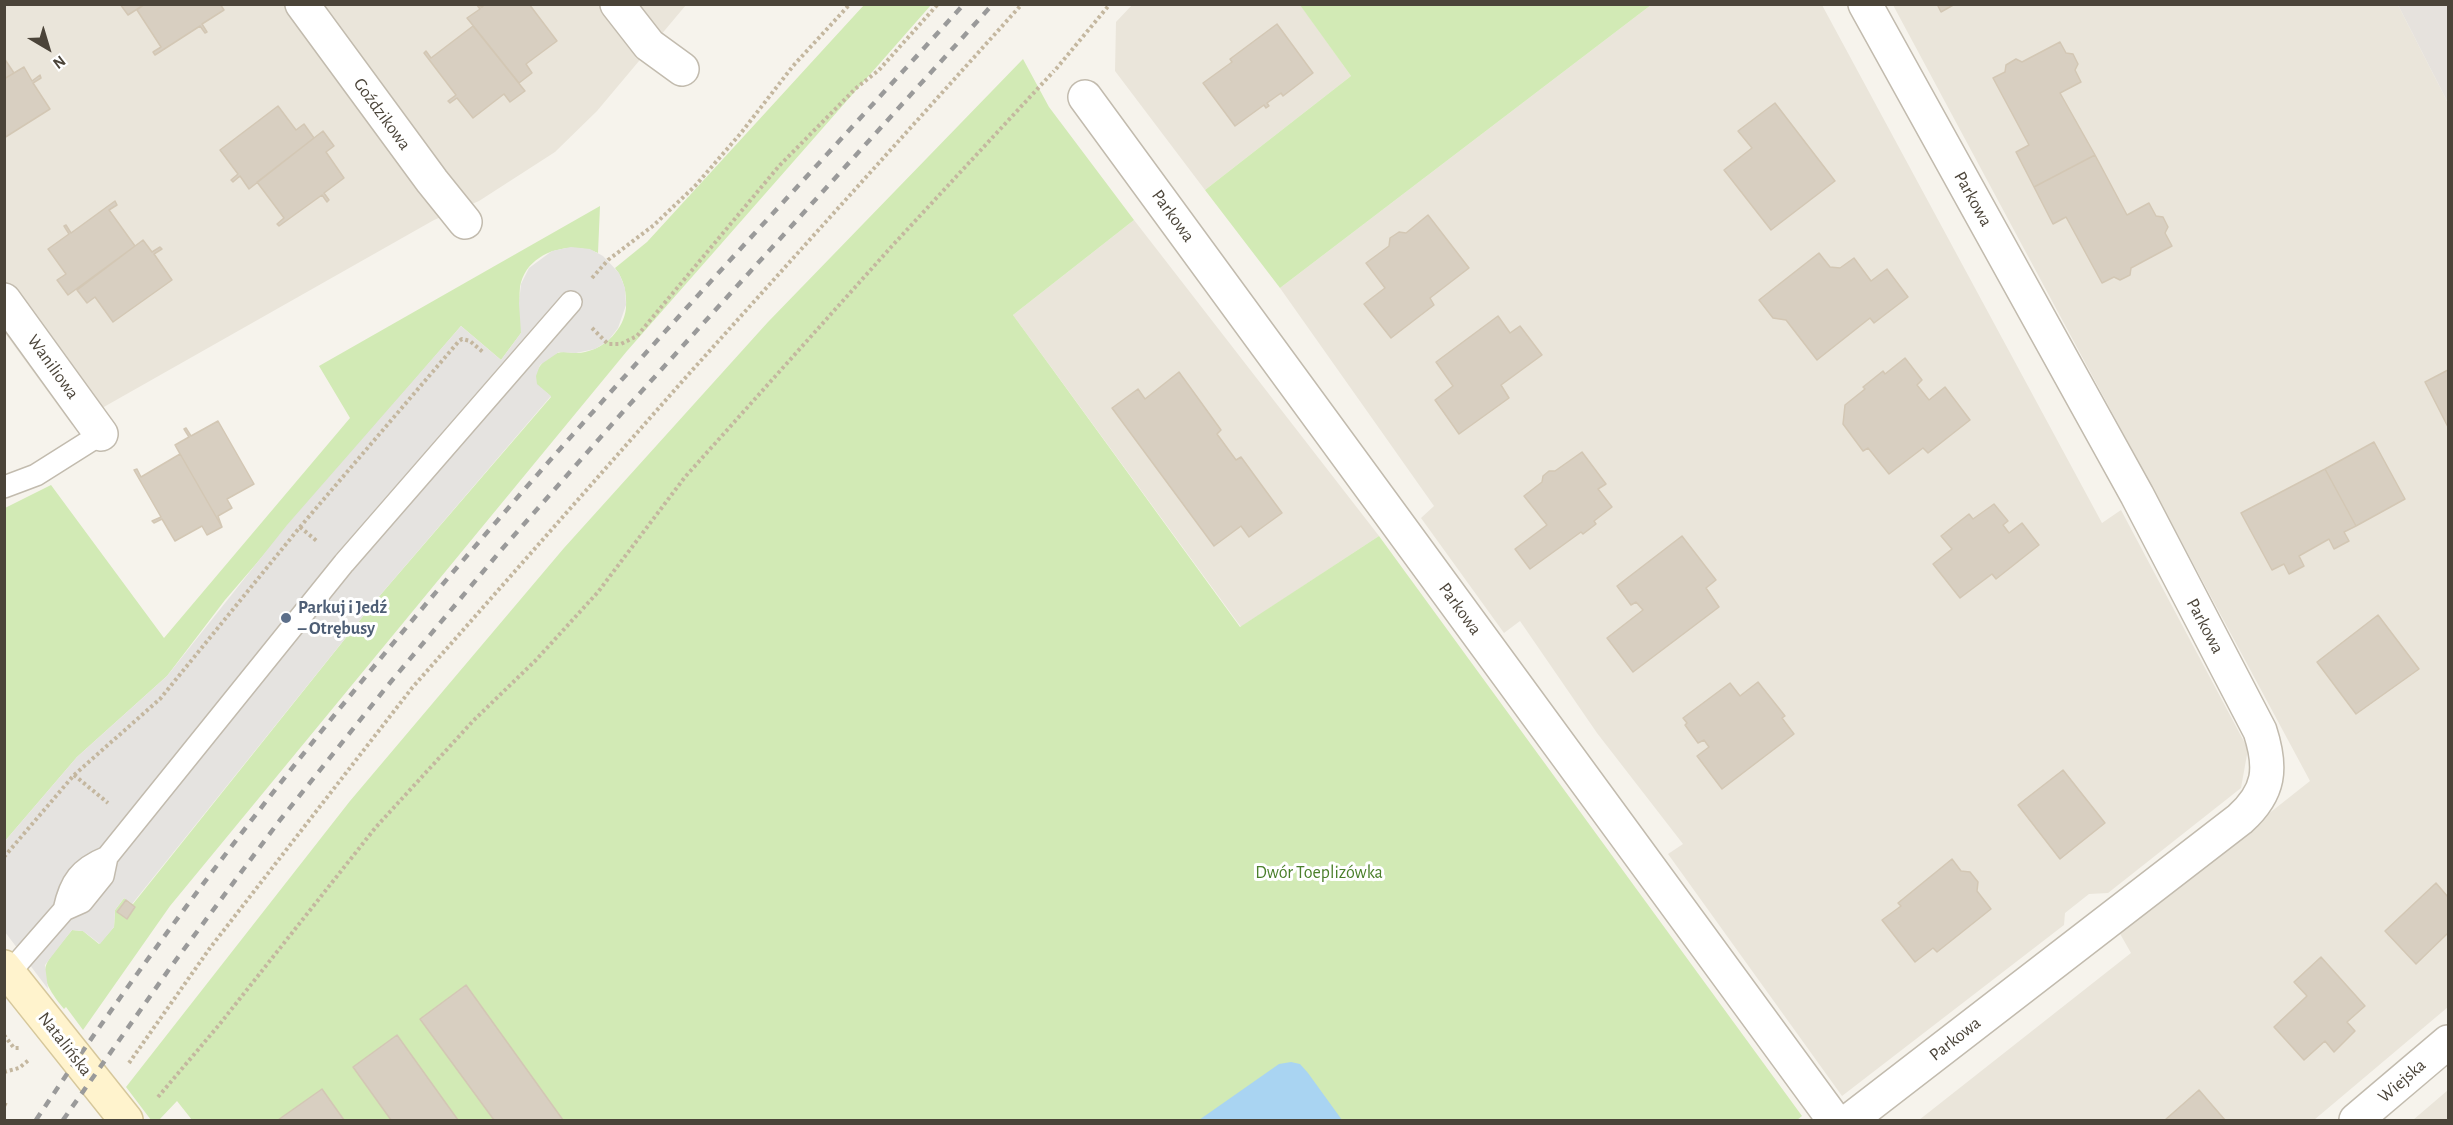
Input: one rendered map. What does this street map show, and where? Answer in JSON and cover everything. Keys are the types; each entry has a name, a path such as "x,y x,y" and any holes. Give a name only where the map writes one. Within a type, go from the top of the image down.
{"main road":[{"name":"Natalińska","path":"7,970 106,1095 138,1113"}],"street":[{"name":"Goździkowa","path":"302,4 432,181 465,222"},
{"path":"617,4 649,45 682,69"},
{"name":"Parkowa","path":"1850,1120 2240,819 2254,805 2262,791 2267,771 2266,750 2260,731 2153,525 1866,4"},
{"name":"Parkowa","path":"1085,97 1834,1120"},
{"name":"Waniliowa","path":"4,300 101,434"},
{"name":"Wiejska","path":"2356,1120 2448,1042"}],"lane":[{"path":"7,970 64,910 82,902 103,876 107,857 344,563 572,302"},
{"path":"4,487 36,475 101,434"}],"path":[{"path":"850,4 793,66 741,133 695,186 654,225 608,260 572,302 608,344 621,344 637,336 779,166 855,89 879,70 938,4"},
{"path":"106,1095 210,948 412,688 687,376 1022,4"},
{"path":"138,1113 219,1025 376,827 473,721 536,660 598,592 685,477 892,246 1055,69 1110,4"},
{"path":"1055,69 1085,97"},
{"path":"4,857 74,776 160,699 300,527 459,341 462,339 470,341 509,374"},
{"path":"74,776 135,824"},
{"path":"4,1072 19,1068 38,1053"}],"shaded area":[{"path":"1300,4 1351,76 1205,190 1115,71 1116,22 1132,5"},
{"path":"4,5 686,5 597,111 555,152 479,201 434,220 72,425 5,333"},
{"path":"1651,5 1822,5 2102,523 2121,510 2248,749 2241,788 2108,893 2089,894 2065,913 2064,925 1842,1096 1668,854 1683,844 1597,733 1520,621 1504,633 1421,518 1434,506 1280,288"},
{"path":"1893,5 2398,5 2448,103 2448,1007 2314,1120 1919,1120 2131,953 2119,932 2310,781"},
{"path":"2398,5 2448,5 2448,103"},
{"path":"1134,220 1379,536 1241,627 1013,315"},
{"name":"Parkuj i Jedź – Otrębusy","path":"571,247 590,249 603,256 619,273 625,288 626,305 618,328 608,341 595,349 576,353 559,352 540,365 536,376 537,384 551,396 376,600 132,904 124,898 115,910 114,927 100,944 83,931 72,930 45,965 48,989 5,932 5,841 77,757 167,676 287,525 461,326 501,360 521,333 519,303 521,284 529,268 552,251"},
{"path":"2448,1090 2448,1120 2413,1120"}],"green space":[{"path":"864,5 931,5 627,351 170,906 83,1030 66,1007 64,1009 48,985 45,976 46,968 54,951 72,930 83,931 99,944 114,927 115,910 124,898 133,904 376,600 551,397 537,385 535,380 540,366 557,353 581,353 592,350 606,342 617,330 622,323 626,303 623,282 615,268 647,242"},
{"path":"1300,5 1651,5 1280,288 1205,190 1351,76"},
{"name":"Dwór Toeplizówka","path":"1023,59 1049,107 1134,220 1013,315 1240,627 1379,536 1802,1116 1797,1120 192,1120 177,1101 159,1120 151,1120 126,1087 350,801 564,548 768,322"},
{"path":"600,206 598,253 574,248 550,252 540,257 524,275 520,287 521,333 501,360 461,326 225,600 167,676 77,757 5,841 5,508 51,485 164,638 350,418 319,366"}],"water":[{"path":"1291,1062 1300,1064 1308,1073 1342,1120 1199,1120 1279,1064"}],"building":[{"path":"120,4 145,4 128,15"},
{"path":"145,4 220,4 224,10 202,24 207,32 205,33 200,26 155,55 153,52 161,47 137,10"},
{"path":"476,4 482,7 485,4 529,4 557,41 526,64 532,73 519,83 467,18 480,9"},
{"path":"1937,4 1955,4 1941,12"},
{"path":"1277,24 1313,73 1283,96 1281,93 1267,103 1269,106 1266,108 1264,105 1235,126 1203,83 1232,62 1230,59"},
{"path":"473,26 525,91 510,102 504,94 473,118 457,98 450,103 448,101 456,95 424,53 426,51 431,58"},
{"path":"2060,42 2066,53 2073,54 2078,64 2075,70 2081,82 2060,93 2095,155 2034,187 2016,152 2029,145 1993,78 2005,72 2006,65 2016,59 2022,62"},
{"path":"4,58 14,73 4,79"},
{"path":"24,67 32,81 40,75 41,78 33,83 50,109 4,138 4,79"},
{"path":"1775,103 1835,181 1771,230 1724,170 1752,148 1738,131"},
{"path":"278,106 296,130 304,124 314,138 249,189 240,176 233,182 231,180 238,174 220,150"},
{"path":"323,131 334,146 326,152 344,178 324,193 329,200 327,202 322,195 279,226 277,224 284,218 257,182"},
{"path":"2095,155 2127,215 2149,203 2156,216 2163,217 2168,227 2165,233 2172,246 2131,268 2130,275 2120,280 2114,277 2102,283 2066,217 2053,224 2034,187"},
{"path":"115,201 117,205 109,210 135,246 68,295 57,280 66,274 48,249 69,234 64,226 66,225 71,233"},
{"path":"1428,215 1469,268 1430,298 1434,305 1391,338 1364,304 1385,288 1366,263 1389,246 1390,238 1399,232 1406,233"},
{"path":"143,240 152,252 160,247 162,249 154,254 172,280 113,322 95,297 87,303 77,290"},
{"path":"1819,253 1830,267 1840,268 1854,258 1871,281 1887,269 1908,297 1874,323 1870,318 1817,360 1786,320 1773,318 1759,300"},
{"path":"1498,316 1510,333 1520,326 1542,355 1501,385 1509,398 1459,434 1435,400 1453,386 1436,362"},
{"path":"1905,358 1922,380 1917,385 1929,400 1945,387 1970,420 1928,453 1923,448 1889,474 1868,448 1863,451 1843,424 1845,405 1883,371 1885,374"},
{"path":"2448,370 2448,427 2425,382"},
{"path":"1179,372 1221,430 1217,434 1236,460 1241,457 1282,513 1249,537 1241,526 1214,546 1112,408 1138,389 1145,399"},
{"path":"218,421 254,484 227,499 232,508 218,516 222,527 175,445 189,437 184,429 186,428 191,436"},
{"path":"2374,442 2405,499 2356,526 2325,469"},
{"path":"175,445 222,527 207,535 202,526 175,541 162,519 154,523 152,521 161,517 134,470 137,469 141,477 180,454"},
{"path":"1582,452 1606,484 1598,489 1612,507 1594,521 1596,524 1583,534 1581,532 1530,569 1515,549 1547,525 1524,496 1542,482 1543,476 1549,471 1555,471"},
{"path":"2325,469 2356,526 2344,532 2349,541 2334,549 2329,539 2299,556 2304,566 2289,574 2284,564 2272,570 2241,513"},
{"path":"1994,504 2008,521 2003,525 2009,533 2022,523 2039,545 1996,579 1992,574 1960,598 1933,564 1952,549 1941,536 1969,514 1973,519"},
{"path":"1682,536 1716,580 1706,588 1719,607 1633,672 1607,638 1643,610 1636,602 1631,605 1617,586"},
{"path":"2378,615 2419,669 2356,714 2317,662"},
{"path":"1758,682 1785,716 1782,718 1794,734 1722,789 1697,756 1709,747 1704,740 1698,743 1685,725 1687,723 1683,718 1730,683 1740,696"},
{"path":"2063,770 2105,823 2060,859 2018,805"},
{"path":"1952,859 1961,871 1970,872 1978,882 1977,891 1991,909 1937,952 1933,948 1915,962 1882,920 1901,906 1898,903"},
{"path":"2436,883 2448,897 2448,933 2416,964 2385,931"},
{"path":"126,900 135,907 127,919 117,912"},
{"path":"2321,957 2365,1006 2347,1022 2355,1031 2334,1052 2325,1041 2304,1060 2274,1027 2307,996 2294,982"},
{"path":"466,985 563,1120 494,1120 420,1019"},
{"path":"397,1035 458,1120 391,1120 353,1067"},
{"path":"322,1089 344,1120 278,1120"},
{"path":"2199,1090 2225,1120 2165,1120"}],"railway":[{"path":"36,1120 195,894 308,748 424,606 602,401 964,4"},
{"path":"63,1120 170,968 280,820 389,684 502,549 621,414 993,4"}],"place":[{"name":"Parkuj i Jedź – Otrębusy","path":"286,618"}]}
